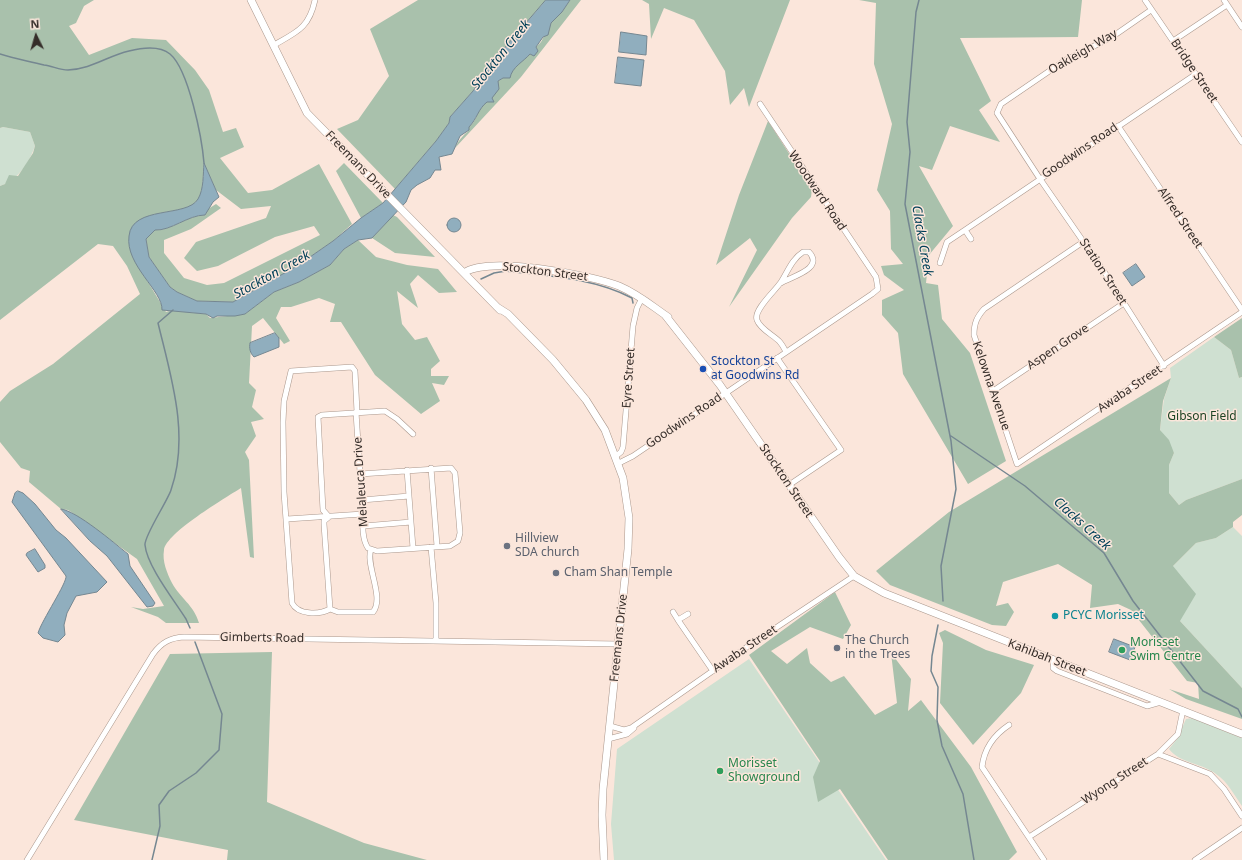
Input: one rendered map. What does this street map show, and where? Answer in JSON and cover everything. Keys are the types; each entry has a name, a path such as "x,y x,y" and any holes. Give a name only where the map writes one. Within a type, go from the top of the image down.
{"main road":[{"name":"Freemans Drive","path":"251,0 307,113 497,307 508,314 553,360 586,400 602,425 617,459 627,502 629,532 608,739 602,815 604,860"},
{"name":"Stockton Street","path":"464,273 471,269 489,266 564,272 600,279 630,290 665,315 726,393 839,557 854,576"},
{"name":"Kahibah Street","path":"854,576 884,593 1242,734"}],"street":[{"path":"274,45 299,31 307,24 315,0"},
{"name":"Bridge Street","path":"1145,0 1242,142"},
{"path":"1173,41 1225,2 1242,27"},
{"name":"Oakleigh Way","path":"998,109 1001,104 1064,61 1112,37 1151,10"},
{"name":"Goodwins Road","path":"940,263 947,242 1196,74"},
{"name":"Woodward Road","path":"760,104 876,277"},
{"name":"Station Street","path":"998,109 997,113 1001,121 1124,303 1164,366"},
{"name":"Alfred Street","path":"1118,126 1242,311"},
{"path":"965,230 971,239"},
{"name":"Kelowna Avenue","path":"1017,464 974,335 974,325 978,316 984,309 1083,242"},
{"path":"781,283 798,275 813,264 812,257 809,252 806,251 799,254 781,283 762,306 757,315 757,320 779,341 786,352"},
{"name":"Goodwins Road","path":"617,459 633,456 872,294 878,289 876,277"},
{"name":"Eyre Street","path":"617,459 624,447 633,326 637,308 642,298"},
{"name":"Aspen Grove","path":"993,391 1124,303"},
{"name":"Awaba Street","path":"1017,464 1164,366 1242,311"},
{"path":"777,358 841,450 789,485"},
{"name":"Melaleuca Drive","path":"287,519 284,492 283,412 291,371 352,367 355,371 356,412 365,542 368,548 371,549 368,558 374,574 375,609 370,612 338,612 330,609"},
{"path":"329,517 323,510 317,420 322,415 385,411 398,419 413,434"},
{"path":"360,474 431,468 452,468 455,473 460,533 458,541 453,545 377,550 371,549"},
{"path":"431,468 437,546"},
{"path":"407,470 413,548"},
{"path":"362,500 409,496"},
{"path":"329,517 324,521 324,524 330,609 324,612 301,612 295,608 292,603 287,519 363,514"},
{"path":"364,526 411,522"},
{"path":"430,547 436,603 436,641"},
{"name":"Awaba Street","path":"608,739 627,734 638,724 713,671 854,576"},
{"path":"673,612 713,671"},
{"path":"678,620 688,614"},
{"name":"Gimberts Road","path":"27,860 153,654 159,646 167,640 184,637 618,644"},
{"name":"Wyong Street","path":"1029,837 1158,754 1178,734 1182,710"},
{"name":"Awaba Street","path":"610,726 624,730 638,724"},
{"path":"1009,725 998,732 990,744 983,760 982,767 1044,860"},
{"path":"1158,754 1210,774 1224,789 1242,816"},
{"path":"1195,860 1242,828"}],"green space":[{"path":"0,0 94,0 84,6 76,23 69,26 89,55 132,38 166,40 195,70 209,90 223,132 236,128 244,147 220,158 248,193 272,190 319,164 352,224 333,241 297,266 233,302 197,301 177,292 170,287 149,257 146,239 155,230 167,228 192,217 205,215 208,209 216,204 221,208 191,229 164,240 164,253 184,278 207,285 224,283 320,235 314,226 275,237 218,266 197,271 184,258 196,242 266,218 271,206 241,209 216,190 204,164 202,188 197,201 191,206 183,209 147,217 131,231 133,257 166,312 172,310 206,314 210,318 245,314 274,292 299,282 330,265 344,249 358,240 376,257 407,265 438,269 457,292 439,293 418,275 410,284 418,308 397,291 402,324 415,340 427,337 440,361 431,369 431,376 449,376 444,385 432,383 440,401 421,414 375,375 341,322 330,322 335,304 319,298 291,307 281,307 276,318 290,341 284,344 263,318 252,326 249,383 256,390 252,407 264,419 251,422 256,436 245,452 249,460 254,558 250,557 241,488 197,516 167,543 164,550 164,563 170,579 175,588 194,611 199,623 166,623 158,617 131,607 143,609 164,606 137,559 68,510 61,509 29,482 30,471 21,468 0,442 0,402 10,391 53,364 140,294 127,266 113,246 98,244 0,320 0,186 5,184 9,175 18,176 33,153 35,146 30,132 3,127 0,128"},
{"path":"418,0 546,0 496,58 473,91 450,117 449,123 436,141 395,189 337,129 358,120 389,76 370,29"},
{"path":"570,0 581,0 521,77 455,148 469,130 469,127 474,122 479,110 493,93 498,81 532,53 538,51 536,47 541,42 551,23 562,12"},
{"path":"642,0 790,0 749,107 744,88 730,105 725,71 694,20 664,8 651,39 649,4"},
{"path":"859,0 1082,0 1078,37 960,38 991,101 979,110 1000,142 950,126 932,170 919,166 953,226 929,255 926,283 938,285 942,319 970,353 1006,461 968,484 903,374 898,333 882,315 882,300 904,290 884,275 881,266 903,264 891,249 890,211 877,190 892,124 874,64 876,3"},
{"path":"768,121 812,189 811,197 792,218 729,307 757,250 750,238 716,265 739,195"},
{"path":"3,127 30,132 35,146 30,159 22,170 12,180 0,186 0,128"},
{"path":"344,163 383,203 361,218 336,171"},
{"path":"393,215 397,217 435,257 395,253 372,238"},
{"path":"1242,318 1242,377 1239,378 1231,350 1214,337"},
{"name":"Gibson Field","path":"1214,337 1231,350 1239,378 1242,377 1242,479 1186,500 1179,505 1169,493 1169,465 1174,453 1160,430 1164,399 1171,378 1170,368"},
{"path":"1171,378 1163,401 1160,430 1169,440 1174,453 1169,465 1169,493 1179,505 1186,500 1242,479 1242,515 1233,522 1233,527 1216,538 1196,543 1173,566 1196,594 1180,621 1242,688 1242,719 1186,699 1169,689 1199,699 1198,683 1187,681 1131,610 1118,604 1090,608 1092,585 1058,564 1003,582 996,606 1008,603 1014,612 1006,626 992,625 890,585 876,571 949,512"},
{"path":"1233,527 1242,536 1242,688 1180,621 1173,566 1196,543 1216,538"},
{"path":"835,592 851,625 843,639 810,627 771,651 787,664 807,648 810,663 831,682 844,676 875,715 897,703 891,653 911,679 908,711 921,700 971,767 1017,852 1009,860 888,860 840,789 818,802 813,777 820,761 749,655"},
{"path":"945,630 986,650 1034,665 1021,693 973,745 940,703 943,643 939,633"},
{"path":"272,652 267,802 364,843 427,860 227,860 228,850 74,820 170,654"},
{"name":"Morisset Showground","path":"749,659 886,860 614,860 611,824 617,749"},
{"path":"1192,718 1242,738 1242,806 1220,777 1210,770 1179,758 1169,749 1177,739 1186,719"}],"water":[{"name":"Stockton Creek","path":"546,0 570,0 562,12 551,23 548,35 543,37 536,47 538,51 534,56 530,54 518,65 511,74 510,78 503,78 498,81 499,89 492,98 494,102 487,102 482,108 469,127 469,130 460,136 452,154 439,157 441,170 435,170 430,178 411,190 406,202 372,238 358,240 344,249 330,265 299,282 274,292 245,314 235,316 217,316 213,318 206,314 162,310 157,294 138,267 133,257 129,247 129,236 132,226 140,220 149,216 192,205 200,195 204,163 219,197 213,202 205,215 192,217 167,228 155,230 146,239 149,257 170,287 177,292 197,301 233,302 297,266 383,203 436,141 449,123 450,117 473,91 496,58"},
{"path":"621,32 647,36 646,55 619,52"},
{"path":"618,57 644,60 641,86 615,83"},
{"path":"451,218 457,218 461,222 461,228 457,232 451,232 447,228 447,222"},
{"path":"1136,264 1145,277 1132,286 1123,273"},
{"path":"275,333 279,338 279,347 254,357 250,350 250,343"},
{"path":"18,491 23,493 35,504 56,530 66,538 107,582 97,592 76,596 67,613 64,625 65,635 58,642 43,638 38,633 63,586 66,576 12,502 15,493"},
{"path":"61,509 68,511 86,521 128,554 130,566 155,603 153,606 147,607 107,556 90,541"},
{"path":"35,549 45,565 45,568 38,572 26,555"},
{"name":"Morisset Swim Centre","path":"1114,639 1135,647 1130,660 1109,652"}],"waterway":[{"name":"Clacks Creek","path":"919,0 916,12 907,122 910,152 905,204 951,441 956,489 941,566 943,601"},
{"name":"Stockton Creek","path":"0,54 68,70 92,65 121,53 144,48 155,48 166,51 177,62 189,89 201,138 204,163"},
{"path":"481,279 494,273 506,271 554,276 586,282 617,291 632,298 633,303"},
{"path":"173,310 158,323 173,385 179,427 179,448 171,490 148,534 145,545 156,573 186,619 190,628"},
{"name":"Clacks Creek","path":"951,436 1025,486 1104,553 1133,601 1203,691 1238,709 1242,717"},
{"name":"Clacks Creek","path":"938,625 932,656 931,671 938,687 937,720 942,746 963,794 974,860"},
{"path":"152,860 160,826 159,805 169,791 196,773 219,750 222,714 195,642"}],"place":[{"name":"Stockton St at Goodwins Rd","path":"703,369"},
{"name":"Hillview SDA church","path":"507,546"},
{"name":"Cham Shan Temple","path":"556,573"},
{"name":"PCYC Morisset","path":"1055,616"},
{"name":"The Church in the Trees","path":"837,648"},
{"name":"Morisset Swim Centre","path":"1122,650"},
{"name":"Morisset Showground","path":"720,771"}]}
